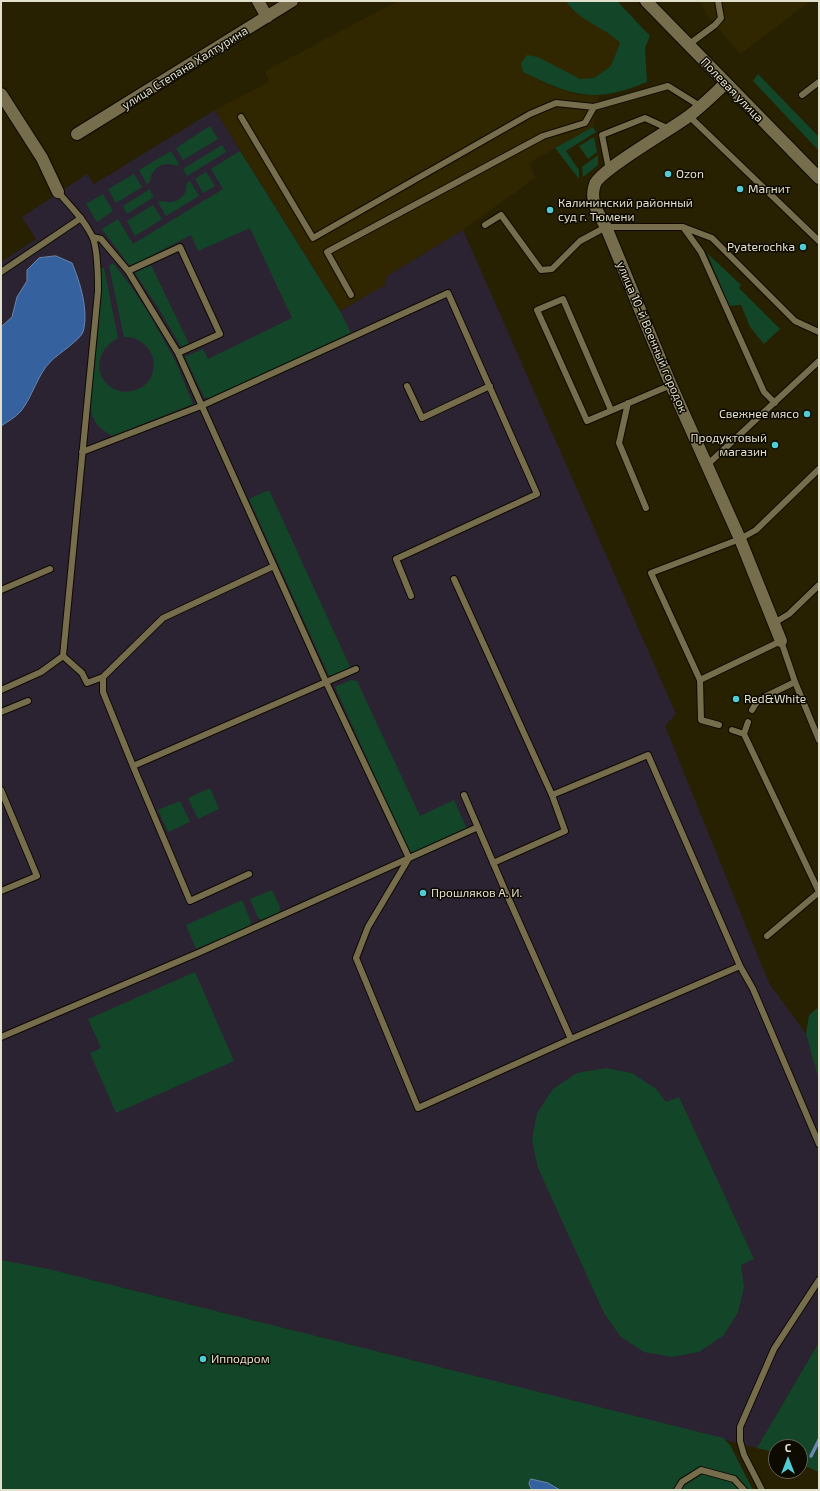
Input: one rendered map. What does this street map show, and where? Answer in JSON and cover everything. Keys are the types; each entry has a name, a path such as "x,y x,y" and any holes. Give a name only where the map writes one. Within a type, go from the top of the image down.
{"street":[{"path":"258,1 267,17"},
{"name":"улица Степана Халтурина","path":"77,134 292,1"},
{"name":"Полевая улица","path":"650,5 819,178"},
{"name":"улица 10-й Военный городок","path":"726,83 689,116 609,170 596,182 592,194 595,208 606,226 671,385 740,539 781,642"},
{"path":"1,94 42,158 58,192"}],"lane":[{"path":"688,45 715,25 721,18 718,1"},
{"path":"802,95 819,82"},
{"path":"241,117 313,238 530,114 556,103 594,107 668,86 700,106"},
{"path":"351,295 327,252 543,136 585,123 594,107"},
{"path":"689,116 819,241"},
{"path":"609,170 602,135 645,118 670,129"},
{"path":"1,690 41,672 63,656 98,291 97,265 93,237 81,218 58,192"},
{"path":"485,225 501,215 541,270 552,269 580,241 606,226 683,227 712,238 795,321 819,332"},
{"path":"1,272 81,218"},
{"path":"683,227 701,252 764,392 775,403"},
{"path":"93,237 101,239 128,271 178,353 326,682 409,858"},
{"path":"128,271 180,247 220,334 178,353"},
{"path":"82,452 201,406 448,293 537,494 396,559 411,596"},
{"path":"611,410 563,299 537,310 587,421 671,385"},
{"path":"707,465 819,361"},
{"path":"407,386 422,418 490,386"},
{"path":"628,403 619,443 646,508"},
{"path":"719,725 701,720 700,680 651,573 740,539 756,530 819,470"},
{"path":"63,656 82,673 88,683 103,677 163,618 274,566"},
{"path":"1,590 50,569"},
{"path":"454,579 552,795 565,831 493,863"},
{"path":"774,623 789,614 819,585"},
{"path":"700,680 781,642 795,682 816,729 819,740"},
{"path":"133,766 356,669"},
{"path":"103,677 103,692 190,901 249,874"},
{"path":"752,710 758,700 795,682"},
{"path":"1,712 28,701"},
{"path":"748,722 744,734 819,892 767,936"},
{"path":"732,730 744,734"},
{"path":"552,795 648,755 740,966 753,989 819,1144"},
{"path":"1,790 37,876 1,891"},
{"path":"464,795 571,1039"},
{"path":"1,1037 198,953 478,827"},
{"path":"409,858 368,927 356,958 418,1108 571,1039 740,966"},
{"path":"762,1490 744,1455 740,1441 740,1427 774,1349 819,1280"},
{"path":"677,1490 682,1482 701,1470 734,1479 744,1490"}],"shaded area":[{"path":"398,1 566,1 571,9 614,37 620,44 611,66 594,78 580,79 538,58 523,72 554,87 579,95 599,95 593,127 529,163 535,178 463,230 387,276 385,285 340,311 215,110 269,82 265,71"},
{"path":"699,1 810,1 740,54 708,16"},
{"path":"215,110 340,311 385,285 387,276 463,230 676,714 665,726 769,983 806,1034 819,1081 819,1342 757,1448 87,1279 1,1262 1,262 36,239 22,217 87,174 94,184"}],"green space":[{"path":"566,1 617,1 650,36 645,48 647,82 613,93 598,95 584,94 570,92 556,87 523,72 521,63 527,55 538,57 580,79 594,78 611,66 620,43 607,32 577,13"},
{"path":"758,74 819,137 819,151 753,81"},
{"path":"210,126 218,139 183,160 176,148"},
{"path":"593,127 596,132 566,151 579,170 579,179 555,148"},
{"path":"594,137 597,152 588,159 579,146"},
{"path":"222,145 226,152 187,176 183,169"},
{"path":"171,151 179,164 176,166 167,164 158,167 152,173 150,182 147,184 139,170"},
{"path":"240,151 340,311 351,333 209,399 204,397 185,357 203,349 208,359 292,318 250,228 198,251 191,235 133,265 129,265 102,229 118,219 133,244 223,189 211,169"},
{"path":"598,155 598,165 583,177 582,167"},
{"path":"206,172 215,186 203,193 195,179"},
{"path":"134,174 142,187 116,203 108,189"},
{"path":"190,181 199,196 166,216 158,202 171,202 180,198 185,193 186,184"},
{"path":"150,189 154,197 127,214 123,206"},
{"path":"103,194 113,211 97,222 86,204"},
{"path":"153,205 162,219 135,236 127,221"},
{"path":"707,253 741,285 739,288 780,329 764,344 750,327 741,305 729,306"},
{"path":"113,263 148,312 175,360 193,404 112,436 96,424 90,405 98,330 100,268 104,268 118,338 107,347 101,357 99,367 102,377 108,385 116,390 127,392 141,388 146,384 151,377 154,366 153,356 144,344 134,338 124,337 109,266"},
{"path":"151,265 189,344 181,347 159,309 135,273"},
{"path":"269,490 351,669 334,678 329,676 249,499"},
{"path":"351,680 357,681 420,816 454,800 467,829 414,853 408,850 335,687"},
{"path":"210,788 219,809 198,819 188,798"},
{"path":"180,801 190,822 168,832 158,810"},
{"path":"272,890 280,907 279,914 263,921 258,918 250,899"},
{"path":"242,900 251,922 250,927 196,949 186,925"},
{"path":"195,972 234,1061 116,1113 90,1053 101,1048 88,1019"},
{"path":"819,1007 819,1081 806,1034 809,1015"},
{"path":"606,1068 632,1073 656,1089 666,1102 679,1097 754,1259 741,1265 744,1287 738,1312 724,1335 699,1352 672,1357 644,1352 621,1337 604,1313 538,1168 532,1140 537,1113 553,1089 577,1073"},
{"name":"Ипподром","path":"1,1260 48,1269 723,1438 730,1445 753,1490 1,1490"},
{"path":"819,1342 819,1472 808,1467 808,1439 768,1439 768,1451 757,1448"}],"water":[{"path":"56,256 72,263 75,271 83,297 85,324 83,332 78,339 54,358 46,367 21,411 1,426 1,327 12,317 17,297 27,281 27,270 39,258"},
{"path":"531,1479 548,1483 560,1490 532,1490 529,1484"}],"waterway":[{"path":"811,1456 819,1440"}],"place":[{"name":"Ozon","path":"668,174"},
{"name":"Магнит","path":"740,189"},
{"name":"Калининский районный суд г. Тюмени","path":"550,210"},
{"name":"Pyaterochka","path":"803,247"},
{"name":"Свежнее мясо","path":"807,414"},
{"name":"Продуктовый магазин","path":"775,445"},
{"name":"Red&White","path":"736,699"},
{"name":"Прошляков А. И.","path":"423,893"},
{"name":"Ипподром","path":"203,1359"}]}
